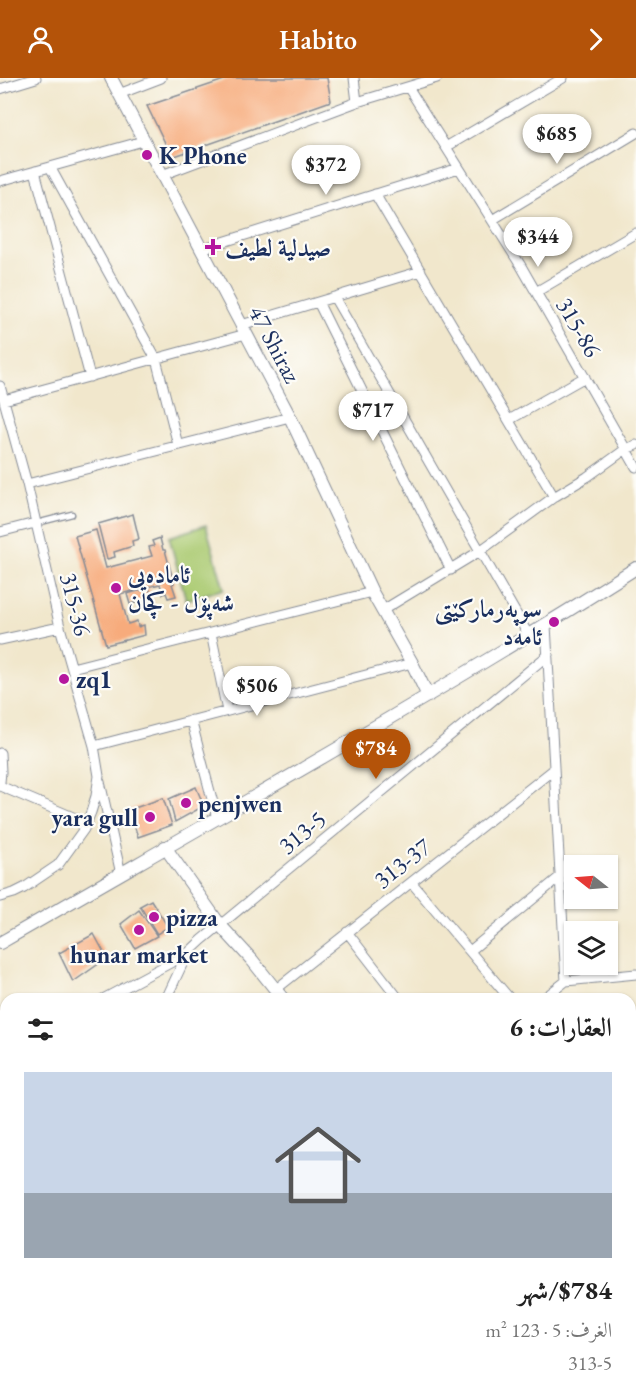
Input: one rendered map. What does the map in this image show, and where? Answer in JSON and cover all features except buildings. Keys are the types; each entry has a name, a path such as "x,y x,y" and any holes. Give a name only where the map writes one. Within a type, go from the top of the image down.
{"street":[{"path":"0,89 36,78"},
{"name":"47 Shiraz","path":"111,78 290,417 372,592 428,696"},
{"path":"119,93 161,78"},
{"path":"354,78 357,102"},
{"path":"162,175 357,102 437,78"},
{"path":"446,147 563,78"},
{"name":"315-86","path":"408,87 536,292 636,467"},
{"path":"492,220 636,133"},
{"path":"0,181 143,141"},
{"path":"50,167 156,359 178,445"},
{"path":"201,249 459,168"},
{"path":"35,171 90,377"},
{"path":"375,194 554,497"},
{"path":"536,292 636,233"},
{"path":"4,400 156,359 318,302 421,271"},
{"path":"334,297 529,636"},
{"path":"318,302 451,570"},
{"path":"509,420 585,377"},
{"name":"315-36","path":"0,386 27,484 60,627 94,746 99,776 96,796 87,823 58,865 24,888 0,897"},
{"path":"27,484 290,417"},
{"path":"383,610 451,570 554,497 626,449 636,445"},
{"path":"0,531 36,523"},
{"path":"0,943 428,696 529,636 636,568"},
{"path":"72,668 372,592"},
{"path":"546,625 566,981"},
{"path":"0,640 60,627"},
{"path":"211,633 228,711"},
{"name":"313-5","path":"187,954 548,655"},
{"path":"94,746 412,663"},
{"path":"191,720 218,818"},
{"path":"0,753 0,784 87,823"},
{"name":"313-37","path":"283,993 347,932 553,770"},
{"path":"99,776 121,874"},
{"name":"313-37","path":"165,847 220,925 278,993"},
{"path":"470,951 561,876"},
{"path":"412,883 505,993"},
{"path":"347,932 394,993"},
{"path":"114,993 187,954"},
{"path":"169,993 187,954"},
{"path":"551,993 566,981 636,974"}],"lane":[{"path":"36,523 72,514"}],"green space":[{"path":"206,525 224,589 186,600 169,537"}],"place":[{"name":"K Phone","path":"147,155"},
{"name":"صیدلیة لطیف","path":"213,247"},
{"name":"ئامادەیی شەپۆل - کچان","path":"116,588"},
{"name":"سوپەرمارکێتی ئامەد","path":"554,622"},
{"name":"zq1","path":"64,679"},
{"name":"penjwen","path":"186,803"},
{"name":"yara gull","path":"150,817"},
{"name":"pizza","path":"154,917"},
{"name":"hunar market","path":"139,930"}]}
